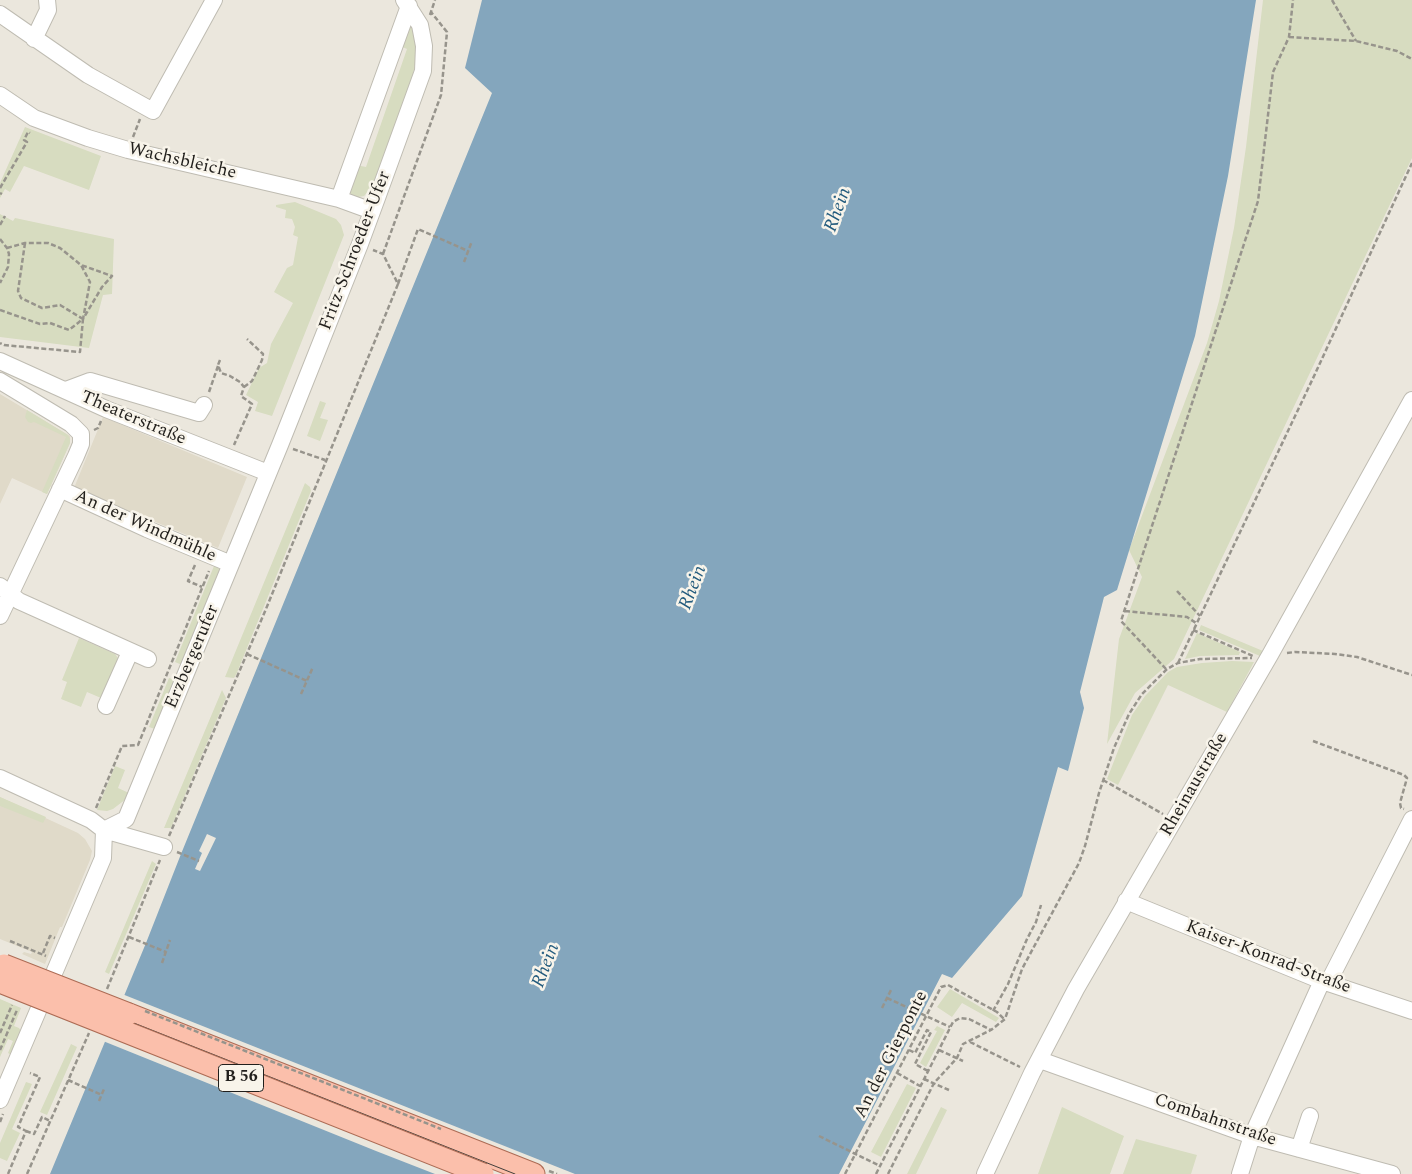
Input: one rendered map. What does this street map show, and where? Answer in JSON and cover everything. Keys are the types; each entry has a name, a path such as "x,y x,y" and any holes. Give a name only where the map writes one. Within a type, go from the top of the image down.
{"main road":[{"name":"B 56","path":"1,970 482,1174"},
{"name":"B 56","path":"1,970 534,1174"}],"street":[{"path":"34,39 48,10 47,0"},
{"path":"0,14 88,75 153,111 214,0"},
{"path":"406,3 425,19"},
{"name":"Fritz-Schroeder-Ufer","path":"339,199 406,3"},
{"name":"Fritz-Schroeder-Ufer","path":"268,473 372,211 423,71 425,19"},
{"name":"Wachsbleiche","path":"0,95 34,118 88,138 128,150 339,199 372,211"},
{"name":"Theaterstraße","path":"0,361 106,408 268,473"},
{"path":"0,381 71,424 81,434 81,444 60,489 5,590 0,616"},
{"path":"66,390 90,381 199,413 204,405"},
{"name":"Rheinaustraße","path":"985,1174 1076,989 1270,656 1412,400"},
{"name":"Erzbergerufer","path":"104,830 126,819 175,671 231,564 268,473"},
{"name":"An der Windmühle","path":"60,489 231,564"},
{"path":"5,590 19,601 148,659"},
{"path":"106,706 130,652"},
{"path":"0,778 91,820 104,830 164,847"},
{"path":"1240,1174 1252,1136 1406,813"},
{"path":"0,1100 103,858 104,830"},
{"name":"Kaiser-Konrad-Straße","path":"1126,901 1325,982 1412,1011"},
{"name":"Combahnstraße","path":"1040,1060 1252,1136 1392,1174"},
{"path":"1299,1150 1310,1116"}],"path":[{"path":"398,284 383,254 442,94 447,32 425,19 435,0"},
{"path":"1167,670 1121,621 1258,201 1273,72 1289,37 1293,0"},
{"path":"1332,0 1356,41"},
{"path":"1289,37 1356,41 1398,51 1412,59"},
{"path":"135,132 139,122"},
{"path":"0,188 27,142 24,140 28,132 35,134"},
{"path":"1178,663 1303,400 1412,163"},
{"path":"0,226 5,216"},
{"path":"108,989 164,847 247,654 398,284 418,229 468,251"},
{"path":"0,238 9,254 8,267 0,282"},
{"path":"464,262 472,241"},
{"path":"0,310 40,324 50,323 69,330 84,319 102,288 112,276 81,265 60,248 48,243 25,243 7,248"},
{"path":"25,243 18,291 21,298 42,308 60,305 84,319"},
{"path":"0,343 4,345 80,352 90,282 81,265"},
{"path":"239,433 252,404 241,396 244,388 252,382 263,354 248,339"},
{"path":"204,405 220,360"},
{"path":"218,365 221,373 240,382 244,388"},
{"path":"95,430 100,423"},
{"path":"280,445 325,460"},
{"path":"202,587 188,581 208,555"},
{"path":"91,820 122,746 138,746 175,671 202,587 208,555"},
{"path":"1177,591 1200,616"},
{"path":"1124,611 1188,617 1196,622"},
{"path":"888,1174 934,1083 957,1058 964,1044 991,1030 1004,1019 1022,969 1079,863 1103,780 1129,714 1142,694 1167,670 1178,663 1216,658 1256,658 1193,630"},
{"path":"1270,656 1295,652 1357,657 1412,676"},
{"path":"247,654 307,681"},
{"path":"301,694 313,667"},
{"path":"1312,741 1404,775 1407,778 1400,803 1406,813"},
{"path":"1103,780 1175,820"},
{"path":"164,847 199,861"},
{"path":"993,1012 1036,922 1041,904"},
{"path":"129,937 166,952"},
{"path":"43,954 49,938"},
{"path":"10,940 46,955 44,961"},
{"path":"162,963 170,940"},
{"name":"An der Gierponte","path":"845,1174 941,987 948,984 993,1012 996,1012 1004,1019"},
{"path":"882,1008 891,990"},
{"path":"888,998 950,1027"},
{"path":"0,1033 14,1002"},
{"path":"0,1050 17,1010"},
{"path":"145,1011 441,1129"},
{"path":"876,1174 953,1022 960,1018 969,1018 991,1030"},
{"path":"908,1050 915,1053 927,1030 931,1032 915,1064 928,1071"},
{"path":"27,1174 89,1033"},
{"path":"970,1042 1009,1062"},
{"path":"939,1050 963,1061"},
{"path":"30,1073 40,1077 18,1127 34,1134 42,1117 50,1121"},
{"path":"897,1073 920,1086"},
{"path":"924,1079 949,1090"},
{"path":"68,1080 102,1095"},
{"path":"99,1101 104,1089"},
{"path":"8,1174 26,1131"},
{"path":"819,1136 880,1166"}],"shaded area":[{"path":"0,394 70,436 70,443 47,494 12,478 0,504"},
{"path":"103,417 247,477 218,548 74,488"},
{"path":"0,797 78,833 85,839 92,851 90,860 45,964 22,954 24,952 31,954 32,952 0,939"}],"green space":[{"path":"1263,0 1412,0 1412,158 1174,659 1135,693 1107,744 1119,639 1142,577 1129,550 1207,343 1219,301 1234,228 1246,147"},
{"path":"411,20 416,42 416,59 413,75 374,185 364,196 352,196 350,193 356,165 366,167 407,49 398,45"},
{"path":"25,127 101,156 89,190 24,166 10,192 5,189 0,198 0,183"},
{"path":"295,202 336,219 341,225 344,235 272,416 255,411 258,402 246,395 259,368 267,363 271,344 293,303 274,292 287,268 293,265 298,237 293,235 295,227 292,219 285,218 286,210 276,207 276,205"},
{"path":"0,214 13,221 15,218 114,239 112,294 103,295 89,348 0,337"},
{"path":"320,401 326,403 320,418 328,420 320,441 307,436"},
{"path":"27,410 68,435 70,439 70,443 47,494 42,492 66,437 34,422 28,422 25,417"},
{"path":"305,483 310,487 311,491 236,675 234,678 225,677"},
{"path":"214,566 220,569 182,665 175,662"},
{"path":"1201,625 1263,651 1260,656 1199,630"},
{"path":"1197,633 1240,652 1239,655 1200,656 1185,659"},
{"path":"79,638 115,654 118,658 101,698 87,692 81,707 61,699 67,682 62,680"},
{"path":"1232,661 1254,662 1227,712 1168,685 1118,785 1107,779 1132,715 1145,696 1168,672 1177,667"},
{"path":"169,678 175,680 155,729 149,727"},
{"path":"222,690 226,698 171,828 164,828"},
{"path":"115,766 125,770 118,788 129,793 126,799 113,809 107,811 97,810"},
{"path":"0,797 46,817 43,823 0,806"},
{"path":"152,861 156,864 109,974 105,972"},
{"path":"950,989 999,1018 996,1022 962,1003 952,1017 937,1007"},
{"path":"0,999 21,1008 14,1026 21,1031 11,1055 8,1053 13,1041 8,1039 0,1057"},
{"path":"937,1026 945,1030 926,1067 920,1063 937,1031 934,1030"},
{"path":"71,1044 77,1047 47,1115 40,1112"},
{"path":"26,1082 32,1084 12,1129 20,1133 7,1161 0,1158 0,1143"},
{"path":"907,1084 916,1088 881,1157 871,1152"},
{"path":"941,1107 947,1110 916,1174 907,1174"},
{"path":"1062,1107 1124,1136 1110,1174 1038,1174"},
{"path":"1136,1139 1197,1155 1191,1174 1123,1174"}],"water":[{"name":"Rhein","path":"482,0 1256,0 1228,176 1195,336 1117,590 1104,597 1080,692 1084,708 1068,771 1058,767 1022,896 952,978 942,974 839,1174 50,1174 492,93 465,68"}],"pier":[{"path":"207,834 216,838 200,871 195,869 202,853 199,851"},
{"path":"122,994 575,1174 435,1174 376,1151 103,1041"}],"tram line":[{"path":"0,970 515,1174"}]}
